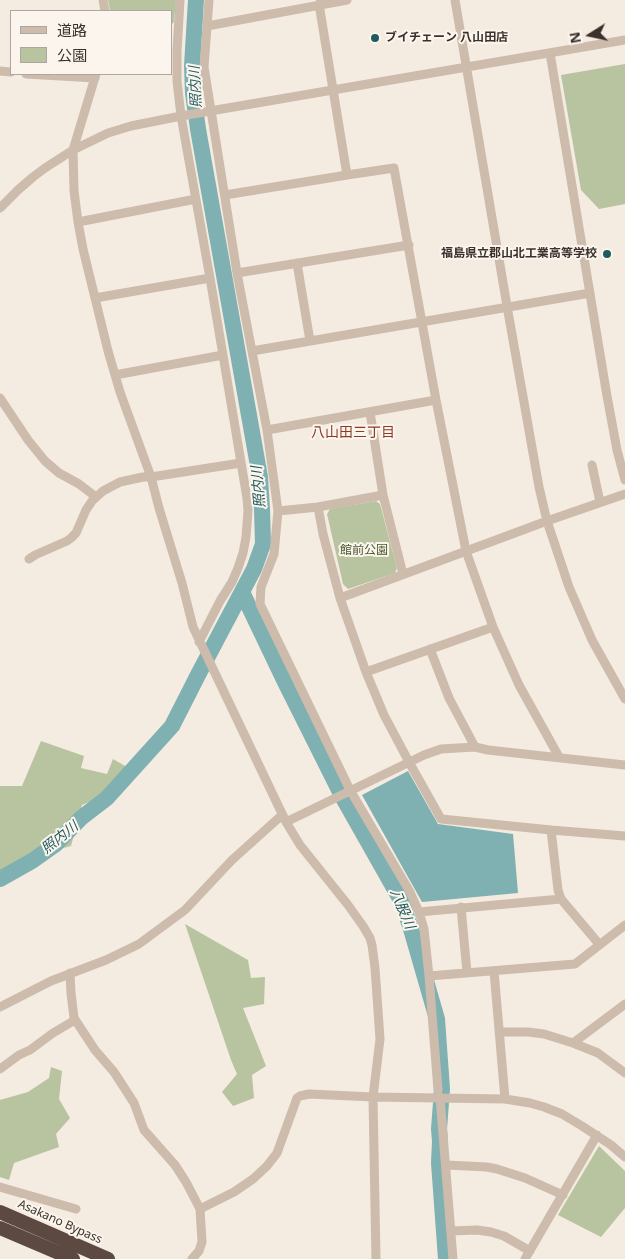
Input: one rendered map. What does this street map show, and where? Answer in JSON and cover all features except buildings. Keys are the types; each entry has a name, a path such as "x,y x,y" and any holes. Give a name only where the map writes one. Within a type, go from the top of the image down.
{"highway":[{"name":"Asakano Bypass","path":"0,1212 108,1259"},
{"path":"0,1228 73,1259"}],"street":[{"path":"180,0 175,30 177,82 181,116 210,278 248,511 243,553 232,582 199,642"},
{"path":"209,0 204,67 237,273 267,430 278,511 274,554 261,587 260,604 350,790 420,912 424,929 429,976 453,1259"},
{"path":"207,26 346,0"},
{"path":"455,0 507,306 539,487 547,521 569,587 592,640 625,699"},
{"path":"319,4 348,175"},
{"path":"0,208 39,173 73,150 108,133 131,126 333,89 625,40"},
{"path":"550,53 607,396 617,450 625,480"},
{"path":"60,75 95,76 73,150 74,191 78,222 108,352 151,477 193,627 284,819 300,845 348,905 370,938 375,961 380,1039 373,1097 376,1259"},
{"path":"225,195 394,168 436,400 466,551 493,627 519,685 558,757"},
{"path":"78,222 196,199"},
{"path":"237,273 409,245"},
{"path":"297,263 310,341"},
{"path":"95,298 210,278"},
{"path":"252,351 590,293"},
{"path":"115,375 222,355"},
{"path":"0,398 28,440 45,461 59,473 79,484 96,497"},
{"path":"267,430 436,400"},
{"path":"370,412 383,495 403,574"},
{"path":"29,559 67,541 73,536 80,526 86,510 96,497 120,482 143,477 240,464"},
{"path":"592,465 600,502"},
{"path":"340,598 625,494"},
{"path":"278,511 318,507 383,495"},
{"path":"318,507 340,598 366,672 384,715 442,819 625,836"},
{"path":"366,672 493,627"},
{"path":"430,649 449,698 475,747"},
{"path":"0,1007 50,981 124,953 185,910 232,860 284,819 424,755 441,749 475,747 625,765"},
{"path":"551,830 558,890 561,899 599,944"},
{"path":"420,912 561,899"},
{"path":"461,907 467,973"},
{"path":"429,976 574,964 625,925"},
{"path":"494,971 505,1099"},
{"path":"70,973 75,1020 95,1050 114,1072 134,1103 144,1130 175,1165 200,1209 202,1242 199,1251 192,1259"},
{"path":"573,1042 625,1004"},
{"path":"0,1068 75,1020"},
{"path":"499,1032 544,1034 573,1042 598,1053 625,1073"},
{"path":"200,1209 234,1192 272,1162 297,1098 309,1094 373,1097 439,1094 505,1099 530,1103 562,1114 598,1135 625,1157"},
{"path":"525,1259 598,1135"},
{"path":"446,1165 498,1169 526,1178 563,1195"},
{"path":"0,1187 76,1209"},
{"path":"451,1231 477,1230 491,1232 504,1236 530,1251"}],"green space":[{"path":"108,0 176,0 174,22 172,24 172,10 110,10"},
{"path":"625,64 625,204 599,209 581,190 561,75"},
{"name":"館前公園","path":"376,501 380,504 397,568 395,573 348,589 343,584 327,514 330,509"},
{"path":"41,741 84,756 81,768 107,774 113,759 127,767 106,795 82,805 71,846 37,855 0,875 0,786 22,786"},
{"path":"185,924 248,960 251,978 265,977 264,1004 243,1008 266,1066 252,1075 254,1098 233,1106 222,1092 237,1074"},
{"path":"51,1067 62,1071 59,1099 70,1118 56,1134 59,1147 14,1163 9,1180 0,1177 0,1100 28,1092 49,1078"},
{"path":"599,1146 625,1171 625,1208 601,1237 558,1215"}],"water":[{"path":"408,771 438,824 513,834 518,893 422,902 362,795"}],"waterway":[{"name":"照内川","path":"0,879 32,861 56,844 81,818 107,798 172,726 254,569 263,544 260,477 193,93 192,66 196,0"},
{"name":"八股川","path":"242,592 342,796 402,902 411,929 437,1019 442,1089 439,1163 446,1259"}],"place":[{"name":"ブイチェーン 八山田店","path":"375,38"},
{"name":"福島県立郡山北工業高等学校","path":"607,254"}],"district":[{"name":"八山田三丁目","path":"353,433"}]}
